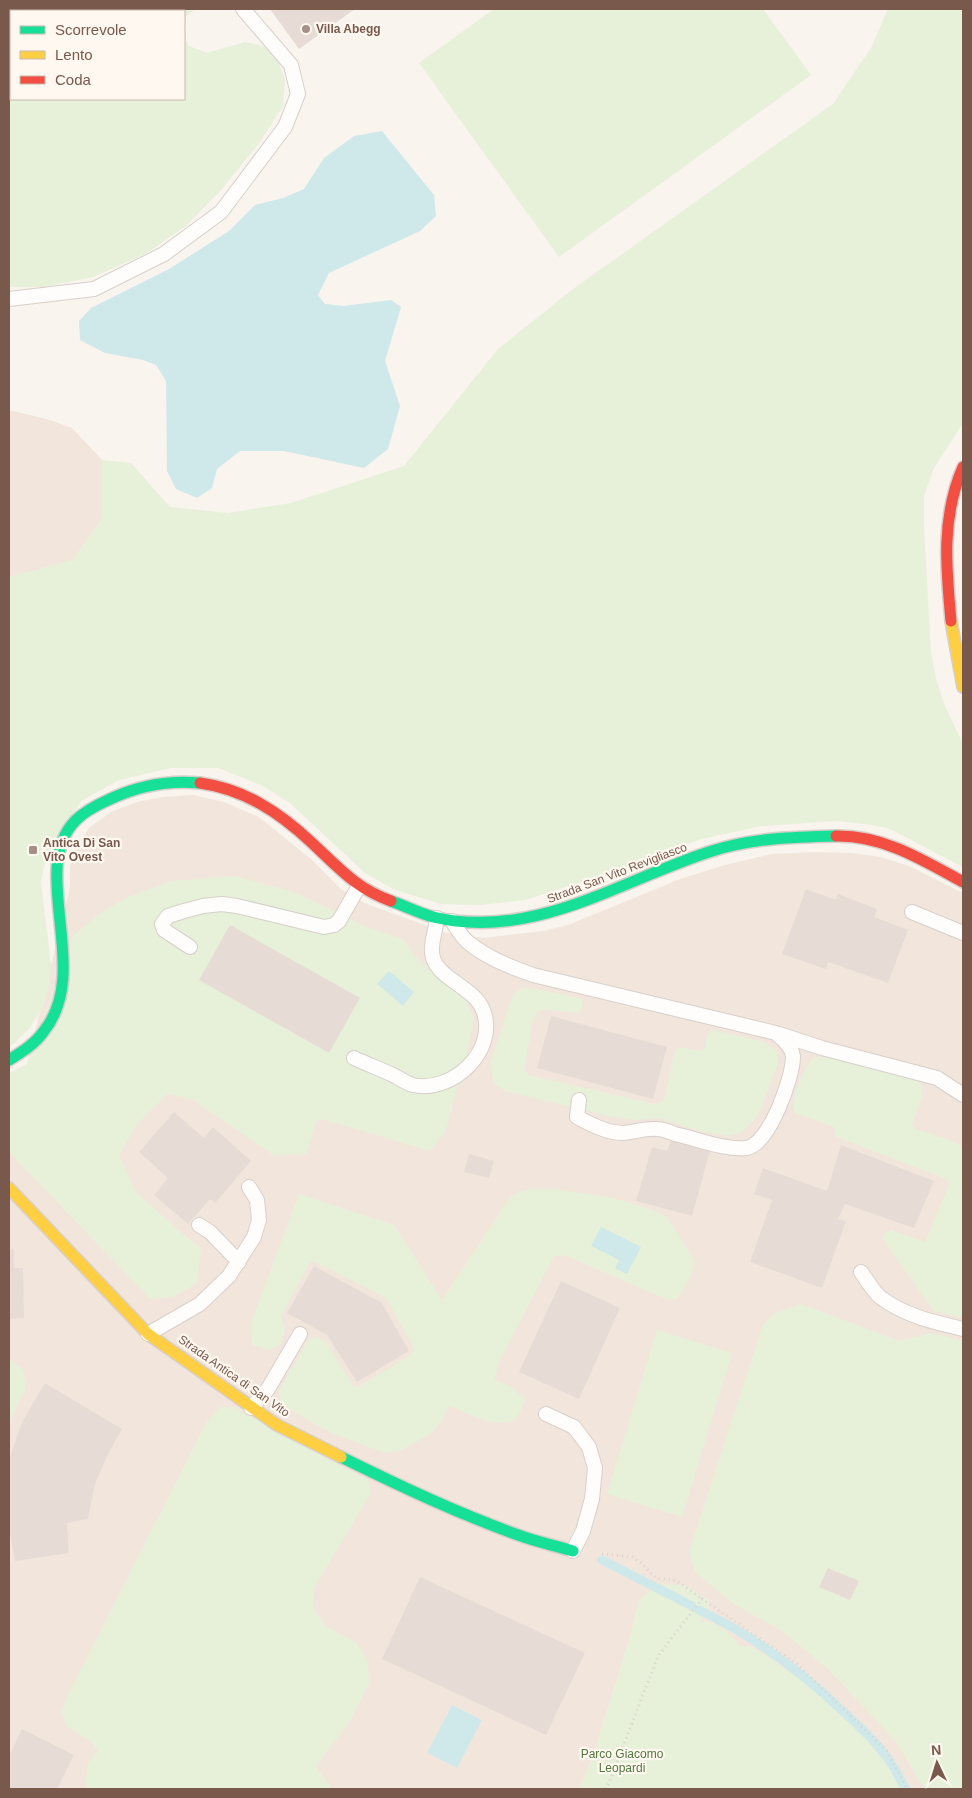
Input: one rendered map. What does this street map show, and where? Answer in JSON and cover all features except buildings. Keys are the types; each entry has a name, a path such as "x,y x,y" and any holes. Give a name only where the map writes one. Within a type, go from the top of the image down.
{"street":[{"path":"963,467 952,498 948,516 947,536 951,619 957,663 963,687"},
{"name":"Strada San Vito Revigliasco","path":"9,1060 22,1053 48,1028 61,1000 64,972 63,939 56,878 58,854 65,835 78,818 96,805 136,789 176,782 208,783 240,792 303,834 359,886 391,902 437,918 452,921 496,922 529,918 554,912 712,851 749,842 787,837 845,836 880,841 918,857 963,882"},
{"name":"Strada Antica di San Vito","path":"9,1188 60,1239 148,1334 251,1408 285,1429 411,1492 523,1537 573,1551"}],"lane":[{"path":"9,298 94,289 164,254 221,212 285,127 298,94 291,65 242,9"},
{"path":"190,947 164,930 162,924 168,916 203,906 222,904 324,927 339,921 359,886"},
{"path":"912,912 963,933"},
{"path":"354,1058 412,1085 428,1086 457,1075 470,1066 477,1056 485,1037 486,1023 484,1011 478,1000 435,964 432,952 437,918"},
{"path":"452,921 467,942 484,954 533,975 776,1033 822,1048 936,1078 963,1095"},
{"path":"579,1100 577,1117 594,1126 620,1133 657,1129 722,1146 748,1148 758,1142 769,1129 776,1116 791,1071 793,1056 787,1043 776,1033"},
{"path":"148,1334 200,1304 230,1276 254,1237 258,1220 257,1200 249,1187"},
{"path":"199,1225 210,1232 239,1262"},
{"path":"861,1272 879,1296 906,1313 929,1321 963,1328"},
{"path":"251,1408 268,1389 300,1334"},
{"path":"546,1414 574,1427 589,1447 595,1468 592,1499 583,1531 573,1551"}],"path":[{"path":"573,1551 632,1557 640,1562 656,1578 677,1581 797,1664 887,1751 908,1789"},
{"path":"605,1789 658,1656 702,1600"}],"shaded area":[{"path":"9,410 47,419 72,428 102,460 102,519 72,561 9,577"},
{"path":"193,795 224,802 259,817 311,859 342,890 365,903 443,932 483,938 543,931 568,925 680,879 725,865 772,854 852,853 881,857 909,866 963,893 963,1789 645,1789 639,1600 631,1634 592,1760 579,1789 332,1789 315,1767 229,1789 9,1789 9,1074 27,1064 70,888 70,866 77,845 90,827 111,812 137,802 163,797"}],"green space":[{"path":"195,9 185,17 185,10 30,10"},
{"path":"494,9 763,9 811,75 559,257 419,63"},
{"path":"888,9 963,9 963,423 934,468 924,496 924,528 931,652 936,679 944,704 963,744 963,867 890,829 873,825 837,821 762,826 701,839 619,870 525,900 480,905 441,904 393,889 365,873 290,803 261,785 218,768 171,768 119,780 81,801 45,862 41,882 51,965 49,986 43,1007 29,1029 9,1048 9,577 72,560 102,519 102,460 131,463 170,507 228,513 291,503 404,466 498,349 573,289 833,104 871,48"},
{"path":"9,29 10,100 185,100 185,39 189,46 207,53 245,42 263,46 276,56 285,80 283,106 260,142 222,189 186,226 145,254 93,277 44,287 9,287"},
{"path":"235,876 294,892 367,927 403,939 415,956 436,976 463,995 474,1018 466,1057 445,1132 430,1151 322,1119 316,1122 306,1154 273,1155 192,1099 167,1094 137,1124 119,1155 136,1192 201,1248 197,1283 174,1297 150,1299 9,1152 9,1074 27,1064 73,936 99,914 128,897 171,881"},
{"path":"521,988 543,990 582,999 583,1005 579,1013 544,1009 538,1011 533,1020 524,1069 528,1075 655,1104 664,1101 675,1050 681,1047 700,1051 705,1048 707,1034 713,1030 764,1042 777,1051 778,1063 758,1116 742,1132 727,1136 696,1130 660,1118 635,1120 613,1117 505,1091 494,1084 490,1063 513,995"},
{"path":"814,1057 833,1058 916,1080 922,1084 922,1098 912,1124 915,1129 947,1139 963,1147 963,1318 934,1311 882,1238 891,1230 925,1242 949,1182 946,1179 837,1137 834,1127 795,1113 793,1108 796,1092 806,1068"},
{"path":"551,1189 620,1200 656,1211 668,1218 695,1262 691,1276 677,1299 666,1299 564,1255 554,1256 500,1360 494,1379 511,1387 525,1399 519,1414 513,1420 496,1422 475,1417 449,1406 441,1422 429,1435 401,1450 385,1453 333,1434 281,1405 279,1391 307,1342 313,1337 326,1342 353,1386 358,1387 411,1355 414,1351 388,1301 384,1297 315,1262 310,1262 281,1316 285,1330 280,1345 268,1350 253,1345 250,1326 299,1194 394,1225 442,1300 509,1199 524,1191"},
{"path":"801,1304 899,1341 932,1333 963,1341 963,1789 924,1789 897,1743 829,1670 781,1630 735,1605 695,1572 689,1552 763,1325 775,1313"},
{"path":"657,1330 732,1353 682,1517 607,1494"},
{"path":"9,1358 23,1370 26,1388 9,1422"},
{"path":"220,1407 234,1407 368,1480 371,1493 314,1588 313,1608 327,1627 357,1643 367,1659 369,1683 350,1721 315,1767 332,1789 91,1789 85,1785 88,1763 98,1751 92,1742 67,1726 61,1713 66,1699 206,1423"},
{"name":"Parco Giacomo Leopardi","path":"665,1584 686,1586 710,1601 707,1612 700,1621 718,1625 740,1646 749,1646 758,1651 820,1694 857,1728 874,1747 902,1789 579,1789 592,1760 631,1634 639,1600 648,1592"}],"water":[{"path":"382,131 434,195 436,216 420,231 329,273 318,295 325,304 343,306 391,300 401,307 385,361 400,406 388,449 364,468 284,451 240,451 217,469 212,488 197,498 176,489 167,471 166,381 156,365 143,360 105,353 80,340 79,321 91,308 169,269 229,231 255,205 283,198 304,189 324,158 354,136"},
{"path":"389,971 414,992 403,1006 377,984"},
{"path":"601,1227 641,1247 627,1274 615,1268 619,1260 591,1246"},
{"path":"452,1705 482,1720 457,1768 427,1753"}],"waterway":[{"path":"602,1560 692,1606"},
{"path":"699,1610 739,1631 777,1656 813,1684 877,1745 892,1764 906,1789"}],"traffic: fast":[{"path":"9,1060 37,1040 57,1006 63,979 63,950 57,892 57,865 63,841 76,820 95,806 130,791 165,783 200,783"},
{"path":"391,901 433,917 471,922 507,921 542,914 576,904 678,863 727,847 774,839 836,836"},
{"path":"341,1457 452,1509 527,1538 573,1551"}],"traffic: slow":[{"path":"951,621 963,687"},
{"path":"9,1188 148,1334 277,1425 341,1457"}],"traffic: jam":[{"path":"951,621 947,562 948,524 951,505 963,467"},
{"path":"200,783 246,796 273,812 299,831 357,883 378,896 391,901"},
{"path":"836,836 853,837 886,844 902,850 963,882"}],"place":[{"name":"Villa Abegg","path":"306,29"},
{"name":"Antica Di San Vito Ovest","path":"33,850"}]}
